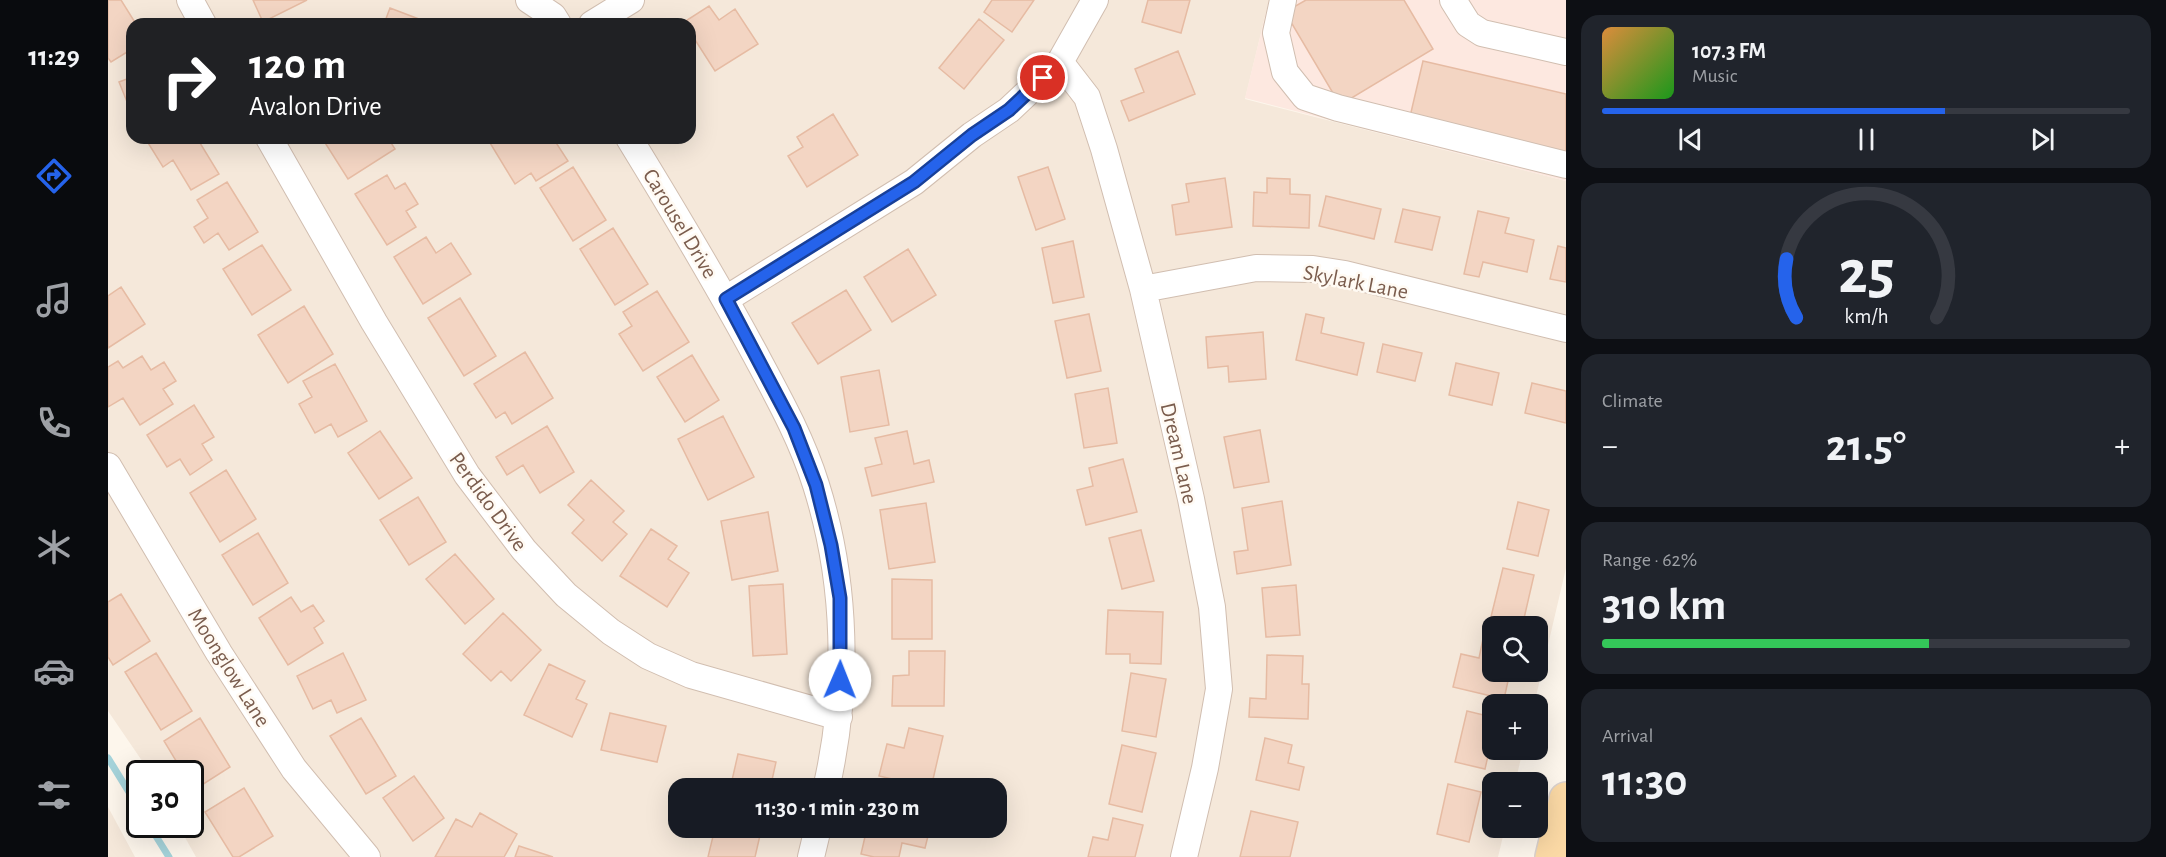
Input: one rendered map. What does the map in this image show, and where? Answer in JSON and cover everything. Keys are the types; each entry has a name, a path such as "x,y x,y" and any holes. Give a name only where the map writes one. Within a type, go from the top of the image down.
{"main road":[{"path":"1552,857 1566,799"}],"street":[{"path":"190,0 200,18"},
{"path":"529,0 554,18"},
{"path":"602,18 632,0"},
{"path":"726,299 914,182 972,135 1009,110 1060,63 1095,0"},
{"path":"1283,0 1276,33 1285,72 1305,97 1361,114 1566,165"},
{"path":"1453,0 1468,24 1482,33 1566,52"},
{"name":"Dream Lane","path":"1060,63 1087,97 1104,149 1143,290 1191,499 1212,607 1219,689 1205,768 1184,857"},
{"name":"Perdido Drive","path":"271,144 374,322 467,475 524,550 566,594 611,632 648,656 691,675 839,717"},
{"name":"Carousel Drive","path":"633,144 726,299 794,428 816,485 831,545 840,598 839,717 828,778"},
{"name":"Skylark Lane","path":"1143,290 1256,268 1313,269 1345,274 1566,328"},
{"name":"Moonglow Lane","path":"108,466 219,653 294,770 367,857"},
{"path":"811,857 816,838"}],"shaded area":[{"path":"108,0 1269,0 1245,99 1566,181 1566,568 1548,645 1548,616 1482,616 1482,682 1539,682 1537,694 1482,694 1482,760 1521,760 1518,772 1482,772 1482,838 1503,838 1498,857 196,857 185,838 204,838 204,760 141,760 108,711"},
{"path":"1269,0 1566,0 1566,181 1245,98"},
{"path":"108,807 135,857 108,857"}],"building":[{"path":"108,0 121,0 132,18 126,18 126,53 111,62 108,58"},
{"path":"253,0 307,0 271,18 261,18"},
{"path":"992,0 1034,0 1012,32 984,12"},
{"path":"1148,0 1190,0 1181,33 1142,22"},
{"path":"1306,0 1404,0 1433,49 1340,105 1285,12"},
{"path":"709,6 719,20 735,9 758,44 715,71 696,41 696,18 690,18"},
{"path":"390,8 416,18 386,18"},
{"path":"979,19 1004,40 964,89 939,68"},
{"path":"1178,51 1195,94 1129,121 1121,101 1144,92 1135,69"},
{"path":"1423,61 1566,94 1566,158 1409,121"},
{"path":"126,79 126,99 119,82"},
{"path":"833,114 858,155 807,187 788,156 803,147 797,137"},
{"path":"149,144 201,144 219,174 191,190 173,160 163,167"},
{"path":"326,144 392,144 395,149 348,179"},
{"path":"491,144 557,144 568,161 536,181 531,173 515,184"},
{"path":"573,167 606,220 573,241 540,188"},
{"path":"1048,167 1065,219 1036,230 1018,177"},
{"path":"387,175 395,189 405,183 418,204 406,211 416,227 387,245 355,194"},
{"path":"1225,178 1232,227 1176,235 1172,205 1189,202 1186,184"},
{"path":"1267,178 1290,179 1290,194 1310,195 1309,228 1253,226 1254,192 1267,193"},
{"path":"227,182 258,232 229,250 218,233 204,243 194,227 208,218 197,200"},
{"path":"1326,196 1381,209 1374,239 1319,226"},
{"path":"1403,209 1440,217 1432,250 1395,242"},
{"path":"1478,211 1509,218 1505,233 1534,240 1527,272 1483,262 1479,277 1464,274"},
{"path":"613,228 648,284 615,305 580,249"},
{"path":"426,237 436,253 451,243 471,274 423,304 394,257"},
{"path":"1073,241 1084,297 1053,303 1042,248"},
{"path":"262,245 291,290 252,315 223,269"},
{"path":"1558,246 1566,248 1566,282 1550,279"},
{"path":"908,249 936,295 892,322 864,277"},
{"path":"121,287 145,324 108,348 108,296"},
{"path":"846,290 871,330 818,364 792,323"},
{"path":"657,291 689,342 643,371 619,334 632,326 623,312"},
{"path":"460,298 496,356 464,376 428,318"},
{"path":"304,306 333,354 288,383 258,335"},
{"path":"1089,314 1101,371 1067,378 1055,321"},
{"path":"1306,314 1324,318 1321,333 1364,343 1357,375 1296,360"},
{"path":"1263,332 1266,379 1229,382 1228,366 1208,368 1206,337"},
{"path":"1383,344 1422,353 1415,381 1377,372"},
{"path":"525,352 553,398 512,424 505,412 496,418 474,384"},
{"path":"692,355 719,400 685,422 657,377"},
{"path":"142,356 151,370 164,362 176,381 163,389 173,404 140,425 123,398 108,407 108,367 118,361 123,368"},
{"path":"1456,363 1499,373 1492,405 1449,395"},
{"path":"335,364 367,421 338,437 331,424 315,433 299,404 312,397 303,381"},
{"path":"879,370 889,425 850,432 841,377"},
{"path":"1532,383 1566,391 1566,423 1525,413"},
{"path":"1108,388 1117,443 1084,448 1075,394"},
{"path":"194,405 214,437 202,444 212,460 190,475 180,459 167,467 147,435"},
{"path":"723,416 754,477 708,500 678,439"},
{"path":"547,426 574,472 540,493 523,465 507,475 496,457"},
{"path":"1260,430 1269,482 1234,488 1224,437"},
{"path":"380,431 412,478 379,499 348,453"},
{"path":"907,431 914,464 929,460 934,482 872,496 865,468 882,464 875,438"},
{"path":"1123,459 1137,512 1086,525 1077,490 1093,486 1089,468"},
{"path":"226,470 256,519 220,542 190,493"},
{"path":"591,480 624,511 613,522 627,534 602,561 572,533 584,520 568,505"},
{"path":"418,497 446,542 409,565 380,520"},
{"path":"1282,501 1291,565 1237,574 1234,552 1248,550 1242,508"},
{"path":"1518,502 1549,510 1538,556 1507,549"},
{"path":"926,503 935,562 889,569 880,510"},
{"path":"768,512 778,571 732,580 721,521"},
{"path":"651,529 677,546 668,559 689,573 667,607 620,576"},
{"path":"1141,530 1154,581 1122,589 1109,538"},
{"path":"258,533 288,583 253,605 222,555"},
{"path":"455,554 494,599 465,624 426,579"},
{"path":"1503,568 1534,575 1525,616 1491,616"},
{"path":"892,579 932,580 932,639 892,639"},
{"path":"783,584 787,654 753,656 749,586"},
{"path":"1296,585 1300,635 1266,637 1262,588"},
{"path":"121,594 150,641 113,665 108,657 108,602"},
{"path":"291,597 301,612 313,605 324,621 314,628 323,643 288,665 259,618"},
{"path":"1108,610 1163,612 1161,664 1130,663 1130,654 1106,654"},
{"path":"503,613 541,650 511,681 501,671 491,681 463,654"},
{"path":"1482,644 1482,682 1508,682 1505,694 1483,694 1453,687 1461,654 1479,658"},
{"path":"909,651 945,651 944,706 892,706 893,676 909,675"},
{"path":"156,653 192,711 161,730 125,672"},
{"path":"343,653 366,700 337,713 331,700 313,709 297,676"},
{"path":"1267,655 1303,656 1302,684 1309,684 1308,719 1249,717 1250,698 1266,699"},
{"path":"549,664 585,681 576,699 587,704 572,737 524,715"},
{"path":"1131,673 1166,679 1156,737 1122,731"},
{"path":"1467,711 1482,715 1482,760 1487,760 1485,769 1455,762"},
{"path":"610,713 666,726 657,762 601,750"},
{"path":"200,718 230,767 204,784 204,760 176,760 164,741"},
{"path":"361,718 396,776 366,794 330,736"},
{"path":"909,728 943,736 933,778 879,776 887,744 904,748"},
{"path":"1265,738 1292,745 1288,763 1304,767 1299,790 1256,780"},
{"path":"1122,745 1156,753 1142,812 1109,804"},
{"path":"738,754 776,762 772,778 733,778"},
{"path":"414,776 444,818 413,841 383,798"},
{"path":"1448,784 1481,792 1469,842 1437,834"},
{"path":"244,788 273,836 239,857 233,857 205,812"},
{"path":"1251,811 1298,822 1290,857 1240,857"},
{"path":"480,813 517,834 504,857 435,857 456,819 472,827"},
{"path":"1113,818 1143,825 1135,857 1088,857 1093,837 1108,840"},
{"path":"713,838 759,838 755,857 708,857"},
{"path":"865,838 928,838 925,848 902,843 899,857 874,857 861,854"},
{"path":"519,846 553,857 515,857"}],"waterway":[{"path":"108,758 126,787"},
{"path":"157,838 169,857"}],"route":[{"path":"840,680 840,598 831,545 816,485 794,428 726,299 914,182 972,135 1009,110 1043,78"}]}
